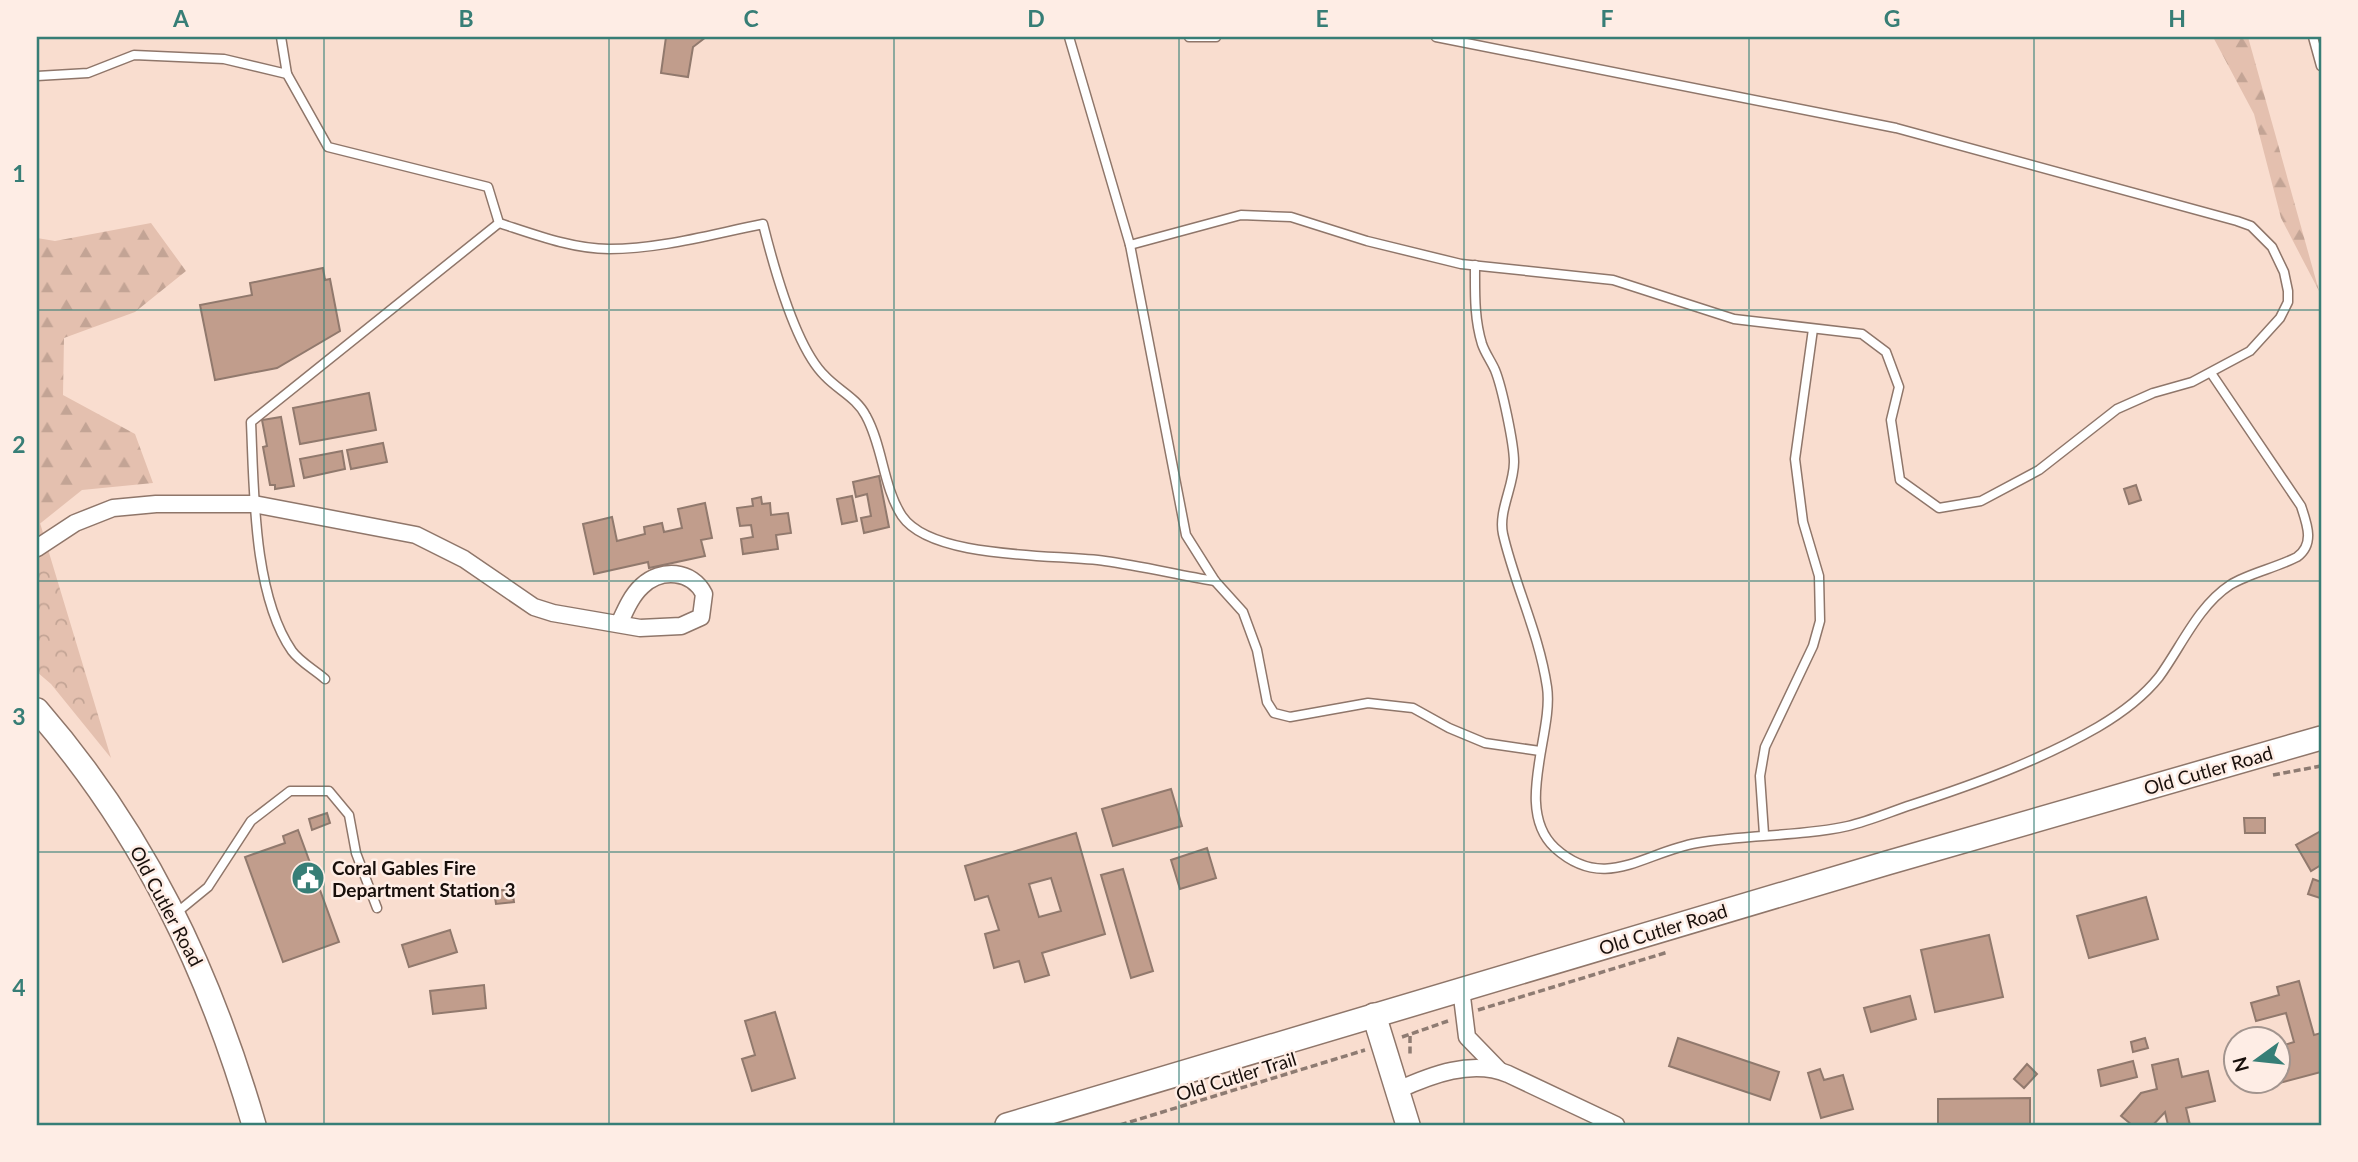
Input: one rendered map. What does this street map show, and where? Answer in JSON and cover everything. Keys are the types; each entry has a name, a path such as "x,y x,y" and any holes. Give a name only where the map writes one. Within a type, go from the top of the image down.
{"main road":[{"name":"Old Cutler Road","path":"37,710 123,823 175,914 214,1002 254,1125"},
{"name":"Old Cutler Road","path":"1007,1125 1461,989 2321,738"},
{"path":"1374,1015 1408,1125"}],"street":[{"path":"37,548 75,523 113,508 156,504 254,504 416,535 464,559 534,607 619,624 640,628 689,624 701,617 704,594 692,577 682,574 651,580 630,601 619,624"},
{"path":"1461,989 1468,1037 1479,1053 1499,1070 1616,1125"},
{"path":"1398,1090 1450,1071 1479,1068 1499,1070"}],"lane":[{"path":"281,37 287,74 328,147 488,187 499,223"},
{"path":"1069,37 1130,245 1186,536 1215,581 1243,612 1257,650 1267,702 1274,713 1290,717 1368,703 1413,708 1449,728 1485,743 1541,751"},
{"path":"1189,37 1216,37"},
{"path":"1130,245 1241,215 1291,217 1367,241 1475,265 1613,280 1734,319 1862,334 1886,352 1899,387 1891,420 1899,480 1939,508 1981,500 2039,470 2117,409 2211,373 2250,351 2280,318 2288,302 2287,281 2279,259 2263,236 2250,226 1896,128 1436,37"},
{"path":"2313,37 2321,66"},
{"path":"37,76 88,73 134,55 224,59 287,74"},
{"path":"325,679 294,653 277,624 268,595 254,504 251,422 499,223"},
{"path":"499,223 550,239 607,249 664,245 763,224 783,295 802,338 824,376 840,386 866,416 903,518 934,540 946,543 997,553 1104,561 1215,581"},
{"path":"1475,265 1476,318 1483,349 1496,372 1514,463 1502,527 1517,588 1534,627 1548,691 1535,779 1543,825 1551,844 1570,860 1591,869 1621,868 1690,844 1764,834 1802,834 1849,825 1952,792 2023,764 2098,727 2129,707 2156,681 2208,604 2231,584 2281,565 2305,552 2308,527 2301,506 2211,373"},
{"path":"1764,834 1760,776 1765,747 1813,646 1820,621 1819,576 1803,522 1795,459 1813,329"},
{"path":"175,914 208,887 251,821 290,791 329,791 348,815 356,853 377,908"}],"path":[{"path":"1399,1038 1436,1026"},
{"path":"1409,1035 1410,1058"},
{"name":"Old Cutler Trail","path":"1120,1125 1360,1052"}],"green space":[{"path":"2213,37 2248,37 2319,291 2281,218 2254,114"},
{"path":"151,223 186,271 135,312 64,338 63,395 135,434 153,483 82,490 37,526 37,238 55,241"},
{"path":"37,513 111,758 51,684 37,672"}],"building":[{"path":"666,37 706,37 693,47 688,77 661,73"},
{"path":"323,268 325,280 330,279 340,331 277,368 215,380 200,305 252,295 250,283"},
{"path":"369,393 376,430 300,444 293,408"},
{"path":"281,417 294,486 275,489 275,485 270,485 263,447 267,446 262,420"},
{"path":"383,443 387,462 351,469 347,450"},
{"path":"342,451 345,469 304,478 300,459"},
{"path":"879,476 889,527 864,533 861,518 871,516 867,494 856,497 853,482"},
{"path":"2136,485 2141,500 2129,504 2124,489"},
{"path":"852,496 857,521 842,524 837,499"},
{"path":"761,497 762,504 770,503 771,515 788,513 791,533 776,535 778,549 743,554 741,539 753,537 751,525 740,526 737,508 753,506 752,499"},
{"path":"705,503 712,538 701,540 705,556 649,568 648,562 594,574 583,524 612,517 617,541 645,534 644,527 662,523 664,532 682,528 678,509"},
{"path":"1171,789 1182,826 1113,846 1102,809"},
{"path":"327,813 330,823 312,830 309,819"},
{"path":"2244,818 2265,818 2265,833 2245,833"},
{"path":"298,830 339,942 283,962 245,857 285,843 283,836"},
{"path":"2321,831 2321,865 2311,871 2296,845"},
{"path":"1076,833 1105,934 1042,953 1049,975 1025,982 1019,961 994,968 985,934 999,930 988,896 975,900 965,866","holes":["1051,878 1061,911 1039,917 1029,884"]},
{"path":"1207,848 1216,878 1180,889 1171,860"},
{"path":"1123,869 1153,971 1131,978 1101,875"},
{"path":"2313,879 2321,882 2320,898 2308,894"},
{"path":"512,889 514,902 496,904 494,891"},
{"path":"2146,897 2158,939 2089,958 2077,916"},
{"path":"450,930 457,952 409,967 402,945"},
{"path":"1989,935 2003,997 1935,1012 1921,950"},
{"path":"2299,981 2314,1035 2321,1033 2321,1072 2292,1080 2294,1042 2292,1026 2290,1026 2286,1013 2256,1021 2251,1003 2279,995 2277,987"},
{"path":"484,985 486,1008 433,1014 430,991"},
{"path":"1910,996 1916,1019 1871,1032 1864,1008"},
{"path":"775,1012 795,1078 752,1091 742,1059 755,1055 745,1021"},
{"path":"1678,1038 1779,1072 1770,1100 1669,1066"},
{"path":"2145,1038 2148,1048 2133,1052 2131,1042"},
{"path":"2178,1059 2182,1077 2208,1071 2215,1101 2186,1108 2190,1125 2168,1125 2165,1112 2153,1125 2132,1125 2121,1116 2141,1093 2157,1089 2152,1065"},
{"path":"2133,1061 2137,1077 2101,1086 2098,1070"},
{"path":"2027,1064 2037,1074 2024,1088 2014,1079"},
{"path":"1820,1069 1824,1080 1843,1075 1853,1109 1821,1118 1808,1073"},
{"path":"2030,1098 2030,1125 1938,1125 1938,1099"}],"place":[{"name":"Coral Gables Fire Department Station 3","path":"308,878"}]}
